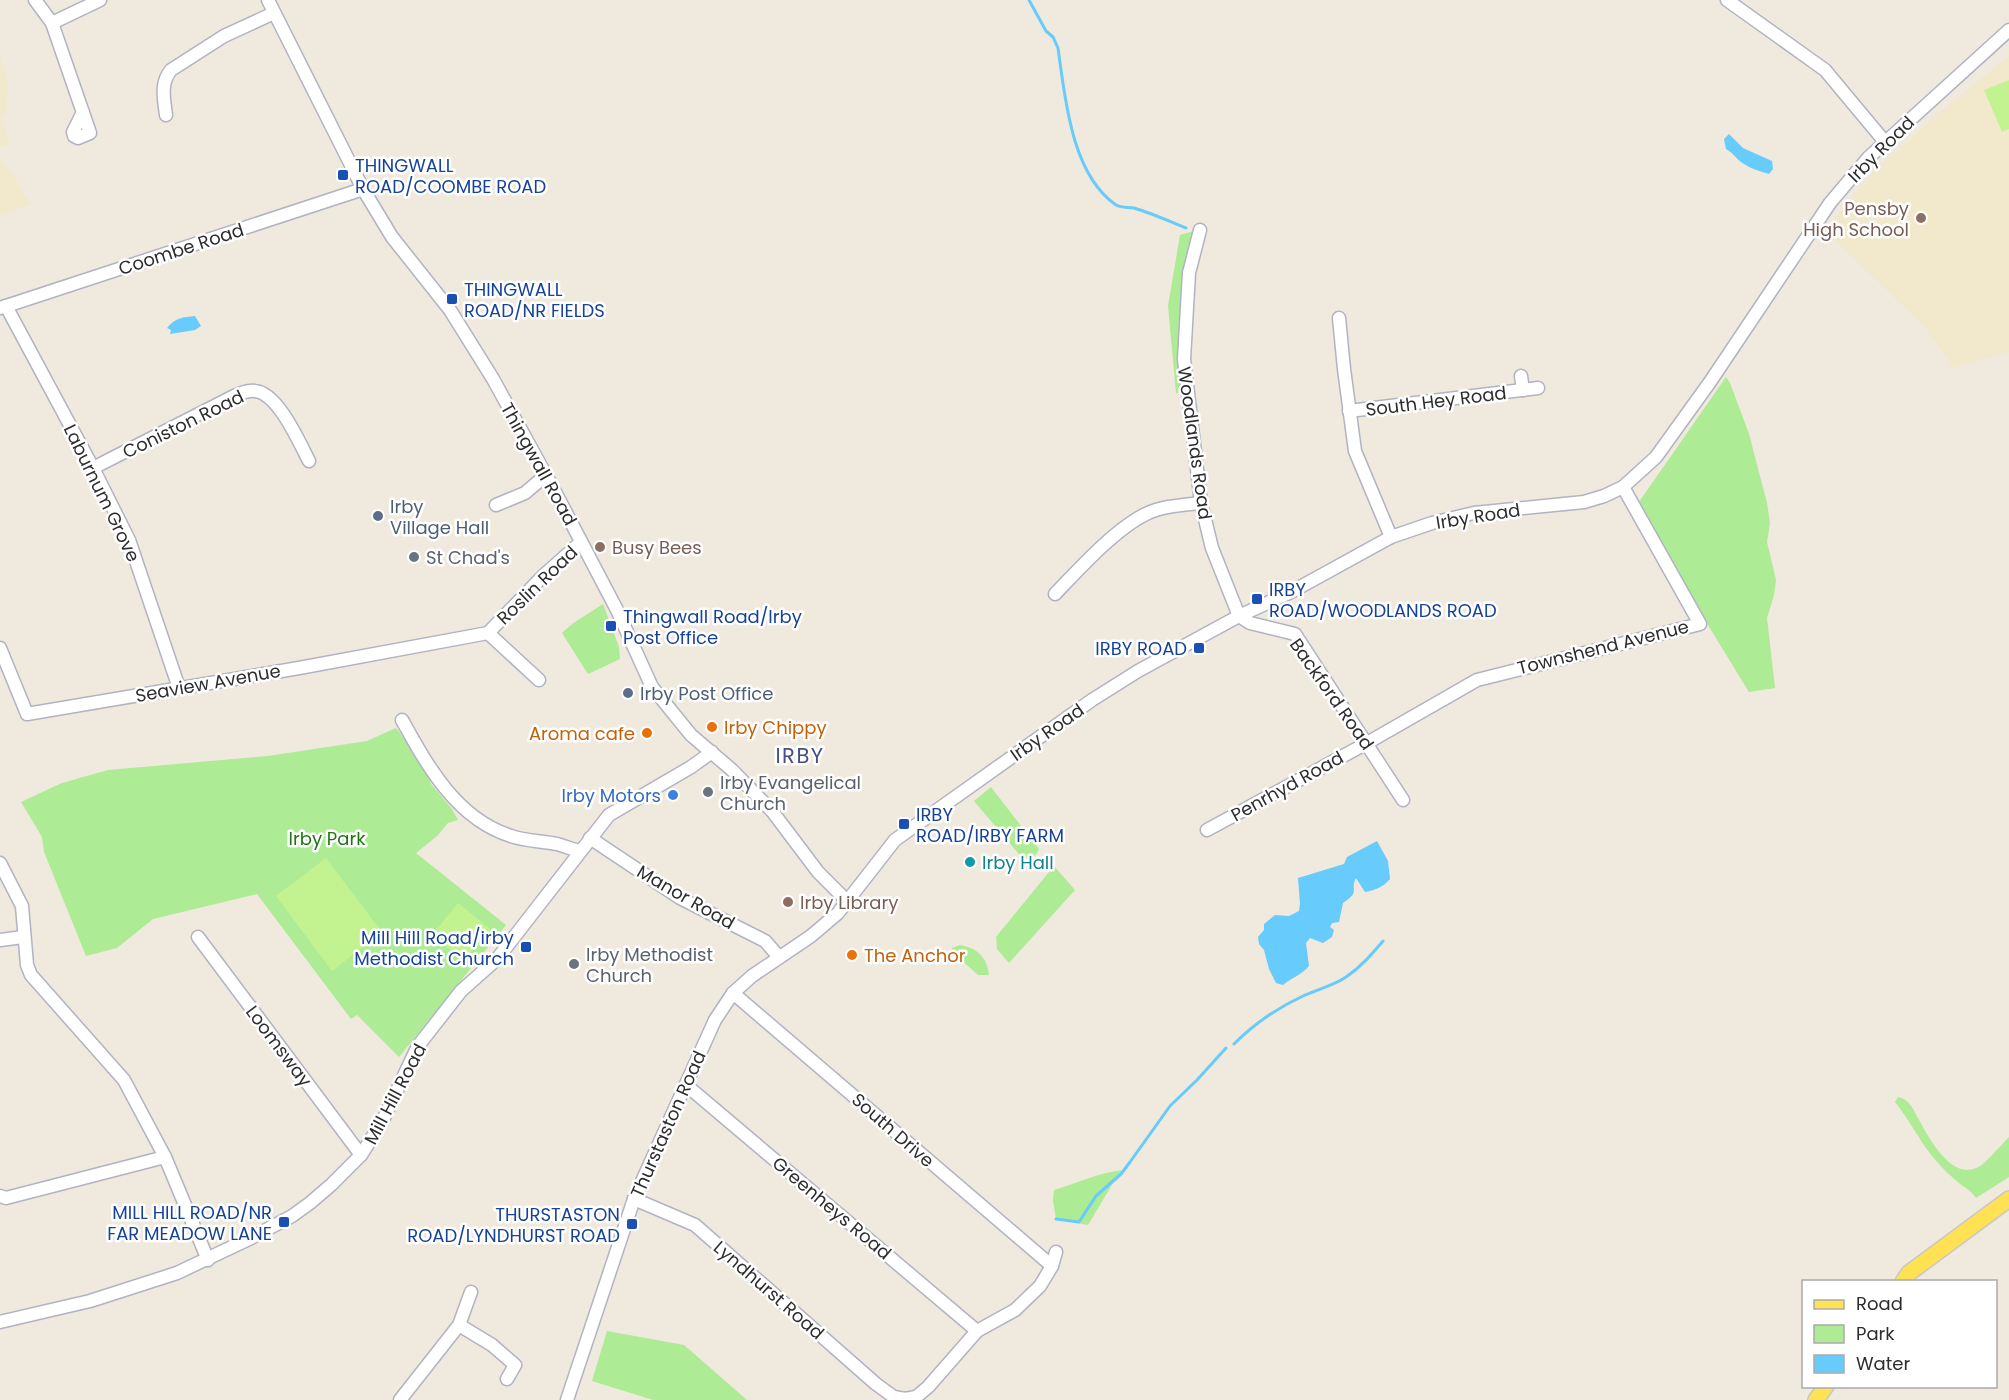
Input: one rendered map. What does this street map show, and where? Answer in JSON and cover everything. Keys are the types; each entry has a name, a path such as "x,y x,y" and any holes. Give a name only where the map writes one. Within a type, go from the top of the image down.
{"main road":[{"path":"1904,1280 1910,1273 2009,1199"}],"street":[{"path":"35,0 52,22 83,112"},
{"path":"52,22 100,0"},
{"name":"Thingwall Road","path":"268,0 363,189 392,237 450,310 493,380 617,610 652,687 691,735 712,752 772,811 818,872 846,900"},
{"path":"1727,0 1825,70 1885,142"},
{"path":"166,115 163,85 171,69 224,36 274,13"},
{"name":"Irby Road","path":"846,900 895,840 940,807 1092,700 1138,671 1239,616 1291,592 1391,537 1432,523 1474,513 1584,502 1623,487 1656,457 1717,372 1830,203 1868,158 2009,30"},
{"name":"Coombe Road","path":"3,307 363,189"},
{"name":"Woodlands Road","path":"1200,230 1189,273 1184,359 1185,386 1201,503 1212,548 1239,616"},
{"name":"Laburnum Grove","path":"3,307 93,468 129,540 179,688"},
{"path":"1339,318 1354,451 1391,537"},
{"name":"South Hey Road","path":"1521,376 1522,390"},
{"name":"South Hey Road","path":"1349,411 1538,388"},
{"name":"Coniston Road","path":"93,468 236,395 255,391 276,403 309,461"},
{"path":"496,505 525,493 546,475"},
{"name":"Townshend Avenue","path":"1367,743 1477,680 1700,624 1623,487"},
{"path":"1055,594 1091,557 1146,514 1163,508 1201,503"},
{"name":"Roslin Road","path":"389,651 488,633 544,575 581,542"},
{"name":"Backford Road","path":"1239,616 1250,623 1295,634 1403,800"},
{"path":"488,633 539,680"},
{"name":"Seaview Avenue","path":"0,648 27,714 389,651"},
{"path":"402,720 455,801 468,813 486,826 512,837 557,844 579,851"},
{"name":"Penrhyd Road","path":"1207,830 1367,743"},
{"name":"Mill Hill Road","path":"0,1322 90,1301 146,1284 208,1260 292,1216 332,1185 361,1155 382,1122 418,1046 461,991 497,959 609,815 691,767 712,752"},
{"name":"Manor Road","path":"590,838 680,898 765,941 779,957"},
{"path":"0,863 22,906 23,937 27,965 31,975 124,1080 165,1157 208,1260"},
{"name":"Thurstaston Road","path":"567,1400 634,1199 715,1020 733,993 752,976 811,936 838,913 846,900"},
{"path":"0,940 23,937"},
{"name":"Loomsway","path":"198,937 361,1155"},
{"name":"South Drive","path":"733,993 1052,1266"},
{"name":"Greenheys Road","path":"686,1085 977,1331"},
{"path":"0,1196 6,1198 165,1157"},
{"name":"Lyndhurst Road","path":"634,1199 695,1225 876,1384 894,1397 905,1399 916,1397 928,1387 977,1331"},
{"path":"977,1331 1015,1310 1040,1286 1052,1266 1056,1252"},
{"path":"400,1400 459,1325 471,1292"},
{"path":"459,1325 492,1345 515,1365 507,1379"}],"shaded area":[{"path":"0,56 8,81 6,114 2,116 9,144 0,147"},
{"name":"Pensby High School","path":"2009,56 2009,352 1948,369 1949,360 1924,326 1825,230 1874,171"},
{"path":"0,157 31,204 0,215"}],"green space":[{"path":"2009,80 2009,129 2002,132 1984,90"},
{"path":"1197,230 1183,274 1183,392 1176,393 1168,306 1180,235"},
{"path":"1726,377 1749,434 1767,503 1770,523 1767,542 1776,580 1767,618 1775,688 1749,692 1711,630 1639,502"},
{"path":"603,604 619,647 620,659 588,674 562,633"},
{"name":"Irby Park","path":"396,728 426,766 431,784 452,809 458,820 448,823 437,836 416,853 506,925 399,1057 357,1015 351,1019 257,894 153,919 117,948 86,956 44,852 42,837 21,802 62,783 108,770 268,756 367,741"},
{"path":"991,787 1039,849 1036,855 1023,859 974,801"},
{"path":"326,858 382,932 332,971 276,896"},
{"path":"1054,866 1075,890 1009,963 997,949 996,937"},
{"path":"458,903 490,929 464,961 432,935"},
{"path":"960,945 977,951 984,959 989,975 978,975 951,951 952,948"},
{"path":"1898,1097 1906,1100 1911,1106 1930,1139 1945,1158 1962,1169 1972,1169 1983,1164 2009,1137 2009,1177 1976,1198 1929,1152 1895,1102"},
{"path":"1124,1170 1116,1178 1088,1225 1056,1219 1054,1190 1098,1175"},
{"path":"607,1331 684,1345 747,1400 653,1400 592,1381"}],"water":[{"path":"1729,134 1743,148 1772,161 1773,169 1769,174 1744,164 1726,149 1724,139"},
{"path":"195,316 201,326 195,330 170,334 171,330 167,328 173,322"},
{"path":"1377,841 1388,861 1390,879 1379,888 1365,892 1356,878 1354,893 1343,903 1339,922 1332,923 1330,927 1334,930 1332,937 1323,943 1310,938 1306,943 1309,966 1283,985 1276,983 1264,950 1259,944 1258,937 1264,930 1264,924 1275,915 1289,916 1299,911 1298,878 1344,864 1347,857"}],"waterway":[{"path":"1029,0 1058,48 1073,133 1089,174 1101,191 1116,205 1134,208 1186,228"},
{"path":"1234,1044 1275,1011 1346,977 1361,965 1383,941"},
{"path":"1056,1219 1079,1222 1096,1196 1121,1174 1170,1106 1226,1048"}],"place":[{"name":"THINGWALL ROAD/COOMBE ROAD","path":"343,175"},
{"name":"Pensby High School","path":"1921,218"},
{"name":"THINGWALL ROAD/NR FIELDS","path":"452,299"},
{"name":"Irby Village Hall","path":"378,516"},
{"name":"Busy Bees","path":"600,547"},
{"name":"St Chad's","path":"414,557"},
{"name":"IRBY ROAD/WOODLANDS ROAD","path":"1257,599"},
{"name":"Thingwall Road/Irby Post Office","path":"611,626"},
{"name":"IRBY ROAD","path":"1199,648"},
{"name":"Irby Post Office","path":"628,693"},
{"name":"Irby Chippy","path":"712,727"},
{"name":"Aroma cafe","path":"647,733"},
{"name":"Irby Evangelical Church","path":"708,792"},
{"name":"Irby Motors","path":"673,795"},
{"name":"IRBY ROAD/IRBY FARM","path":"904,824"},
{"name":"Irby Hall","path":"970,862"},
{"name":"Irby Library","path":"788,902"},
{"name":"Mill Hill Road/irby Methodist Church","path":"526,947"},
{"name":"The Anchor","path":"852,955"},
{"name":"Irby Methodist Church","path":"574,964"},
{"name":"MILL HILL ROAD/NR FAR MEADOW LANE","path":"284,1222"},
{"name":"THURSTASTON ROAD/LYNDHURST ROAD","path":"632,1224"}],"district":[{"name":"IRBY","path":"800,755"}]}
